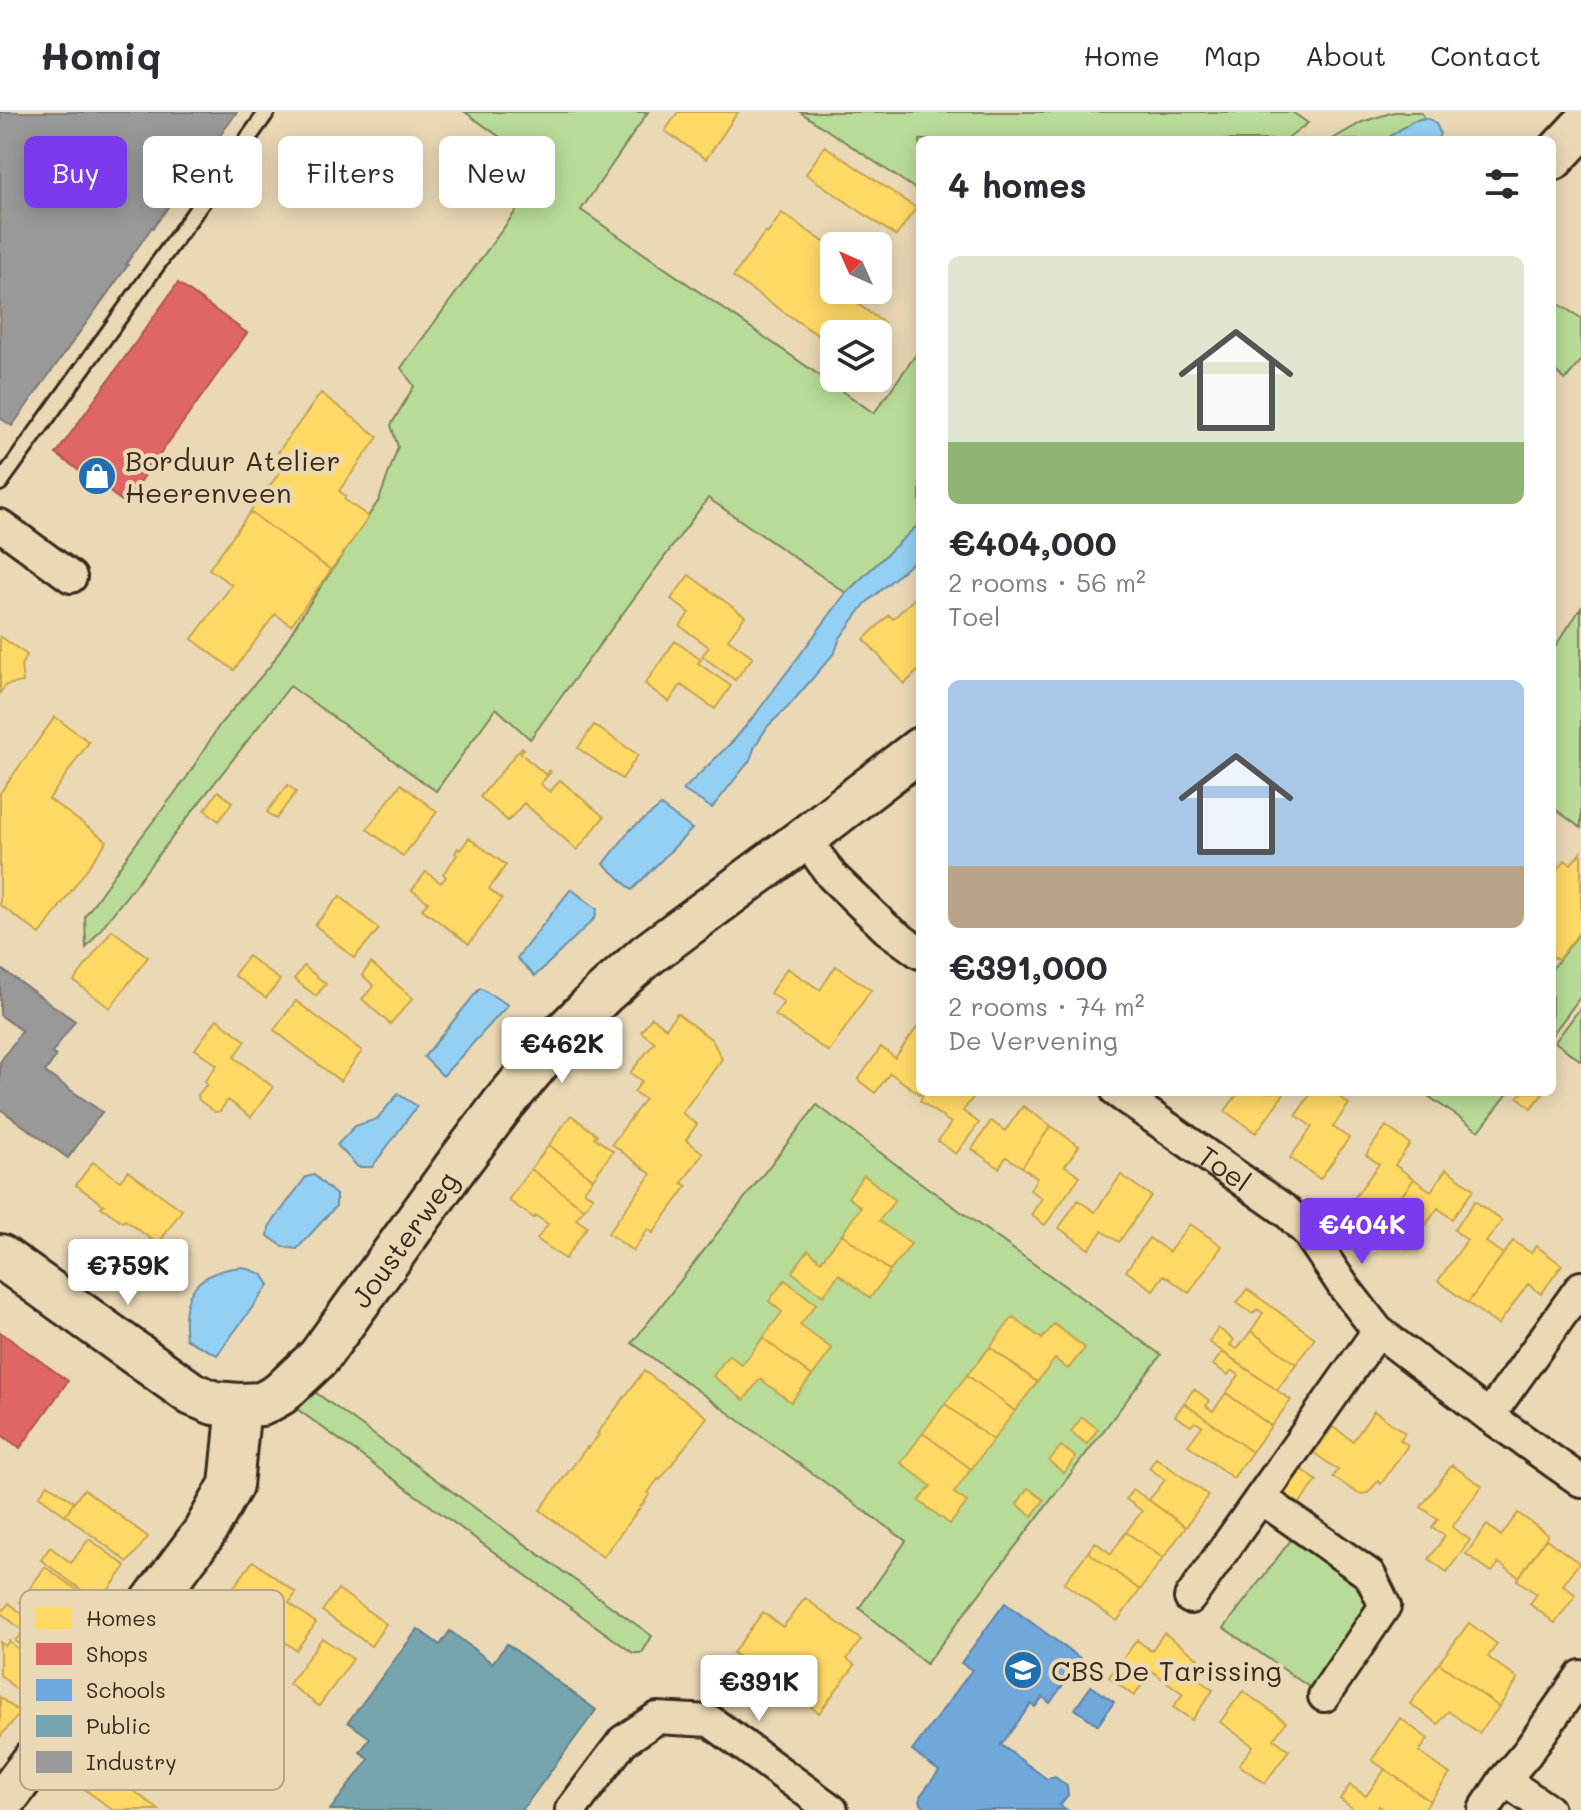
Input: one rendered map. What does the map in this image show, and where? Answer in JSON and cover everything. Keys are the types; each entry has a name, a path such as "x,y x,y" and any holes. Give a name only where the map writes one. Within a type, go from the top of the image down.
{"street":[{"path":"1556,155 1581,128"},
{"path":"0,525 71,577"},
{"name":"Jousterweg","path":"239,1405 262,1404 280,1394 319,1357 504,1103 557,1040 604,993 647,955 916,752"},
{"path":"805,838 832,876 887,929 916,950"},
{"name":"Toel","path":"1123,1096 1286,1211 1308,1233 1378,1331 1581,1481"},
{"path":"0,1256 192,1394 214,1403 239,1405 231,1485 204,1533 161,1590"},
{"path":"1489,1416 1581,1287"},
{"path":"1190,1598 1378,1331"},
{"path":"1261,1498 1370,1575 1385,1606 1324,1696"},
{"path":"1484,1810 1581,1676"},
{"path":"571,1810 623,1741 657,1718 710,1721 832,1810"},
{"path":"0,1806 20,1779"},
{"path":"1504,1780 1548,1810"}],"lane":[{"path":"0,483 267,112"}],"green space":[{"path":"465,112 648,112 581,210 820,376 820,392 844,392 874,413 916,355 916,527 846,593 708,498 530,739 496,708 436,791 290,686 86,948 85,916 187,777 220,724 271,665 379,500 398,447 391,425 414,386 401,368 518,208 555,208 555,136 499,136"},
{"path":"800,112 1292,112 1308,123 1291,136 916,136 916,189"},
{"path":"1394,112 1421,112 1425,118 1413,121 1391,136 1338,136 1362,122"},
{"path":"1556,302 1581,318 1581,361 1565,380 1556,372"},
{"path":"1581,608 1581,828 1556,810 1556,645"},
{"path":"1581,931 1581,996 1556,1030 1556,964"},
{"path":"1581,1007 1581,1061 1556,1041"},
{"path":"1428,1096 1506,1096 1479,1131"},
{"path":"817,1105 1161,1355 926,1664 859,1608 906,1541 632,1343"},
{"path":"312,1390 652,1636 642,1653 633,1653 297,1409"},
{"path":"1297,1532 1370,1591 1373,1610 1315,1691 1224,1628"}],"water":[{"path":"1431,120 1437,125 1439,136 1391,136 1413,121"},
{"path":"916,527 916,559 865,604 840,638 835,652 768,726 750,760 712,808 683,790 755,715 846,593"},
{"path":"661,806 692,829 632,890 604,864 631,829"},
{"path":"571,889 597,909 595,918 535,976 517,958"},
{"path":"480,988 508,1005 443,1076 424,1057"},
{"path":"398,1094 417,1106 372,1167 358,1167 337,1145 355,1126 377,1119"},
{"path":"314,1175 336,1195 336,1206 297,1249 284,1247 268,1236 269,1227 306,1177"},
{"path":"243,1267 262,1274 269,1285 217,1355 186,1339 186,1309 195,1287 213,1273"}],"building: Homes":[{"path":"678,112 738,112 706,159 665,131"},
{"path":"825,146 916,208 896,236 806,174"},
{"path":"782,213 820,239 820,304 858,304 880,320 820,320 819,336 733,277 765,232 767,234"},
{"path":"321,393 378,437 339,491 346,496 344,499 369,517 331,570 250,512 289,460 278,452"},
{"path":"250,512 331,570 291,625 275,614 234,670 192,639 232,585 209,569"},
{"path":"689,575 745,616 728,639 753,657 735,680 702,656 709,647 680,626 689,613 671,599"},
{"path":"916,597 916,673 904,684 864,639 889,615 893,619"},
{"path":"0,636 27,655 21,665 23,682 6,685 0,693"},
{"path":"675,641 701,660 698,663 731,686 715,709 681,685 669,702 645,684"},
{"path":"55,717 89,742 49,799 107,841 40,934 0,905 0,793"},
{"path":"594,725 638,755 622,779 578,748"},
{"path":"522,747 524,749 520,753 546,775 549,770 551,772 540,784 550,792 560,780 604,817 577,850 524,803 508,821 480,797"},
{"path":"401,784 437,812 403,856 367,829"},
{"path":"288,785 296,792 276,819 267,812"},
{"path":"218,791 232,802 219,821 205,810"},
{"path":"469,838 506,865 489,889 502,899 469,944 422,909 428,902 412,890 426,872 441,883 458,848 460,850"},
{"path":"1581,852 1581,930 1558,960 1556,872 1565,860 1571,864"},
{"path":"340,896 379,929 354,958 315,925"},
{"path":"112,930 148,957 110,1008 74,981"},
{"path":"248,956 280,980 266,998 234,975"},
{"path":"371,963 413,998 390,1024 362,999 374,986 362,975"},
{"path":"304,966 326,984 316,996 294,979"},
{"path":"836,966 871,990 829,1052 775,1015 784,1002 770,993 787,968 820,990"},
{"path":"296,1001 362,1051 340,1081 274,1030"},
{"path":"677,1013 712,1040 722,1059 682,1113 697,1124 686,1140 703,1153 682,1183 687,1186 653,1233 648,1229 633,1251 608,1233 651,1174 612,1144 645,1099 634,1092 642,1081 630,1073 655,1042 641,1032 652,1017 666,1028"},
{"path":"217,1019 246,1041 234,1057 273,1087 251,1117 228,1100 220,1111 215,1112 199,1100 198,1095 207,1084 204,1082 217,1065 195,1049"},
{"path":"916,1029 916,1092 890,1073 875,1093 858,1080 881,1047 895,1058"},
{"path":"922,1096 974,1096 963,1111 979,1123 956,1154 938,1141 951,1123 920,1101"},
{"path":"1236,1096 1282,1096 1256,1133 1225,1111"},
{"path":"1309,1096 1338,1096 1349,1104 1333,1127 1349,1138 1320,1179 1290,1158 1312,1127 1296,1115"},
{"path":"1519,1096 1542,1096 1531,1108"},
{"path":"1023,1106 1051,1126 1022,1167 1006,1157 999,1168 972,1149 991,1121 1005,1131"},
{"path":"571,1115 613,1151 593,1179 549,1145"},
{"path":"1051,1126 1079,1146 1065,1166 1080,1176 1045,1225 1031,1215 1042,1198 1030,1190 1037,1178 1022,1167"},
{"path":"1386,1126 1410,1144 1395,1165 1414,1179 1379,1227 1349,1205 1379,1164 1366,1155"},
{"path":"549,1145 593,1179 584,1191 593,1197 584,1209 531,1169"},
{"path":"93,1162 120,1181 128,1171 182,1210 158,1244 101,1207 104,1205 76,1185"},
{"path":"531,1169 584,1209 576,1219 587,1227 565,1259 537,1239 548,1224 508,1200"},
{"path":"1446,1169 1474,1189 1452,1219 1438,1208 1408,1249 1379,1227 1414,1179 1431,1191"},
{"path":"864,1175 895,1200 879,1221 911,1244 890,1271 842,1234 861,1207 848,1197"},
{"path":"1121,1175 1151,1196 1119,1242 1102,1231 1089,1249 1059,1228 1078,1200 1095,1212"},
{"path":"1475,1201 1502,1221 1486,1242 1503,1254 1468,1303 1438,1281 1467,1240 1454,1230"},
{"path":"1190,1224 1222,1246 1189,1293 1164,1275 1153,1290 1126,1271 1149,1238 1169,1252"},
{"path":"842,1234 890,1271 870,1298 839,1274 823,1296 792,1272 808,1250 821,1261"},
{"path":"1513,1241 1531,1253 1536,1246 1562,1265 1541,1294 1528,1284 1498,1325 1468,1303"},
{"path":"785,1280 816,1304 800,1325 832,1349 812,1376 763,1338 782,1312 769,1301"},
{"path":"1247,1289 1315,1338 1296,1364 1251,1331 1263,1313 1257,1309 1253,1314 1237,1303"},
{"path":"1013,1317 1042,1339 1054,1324 1085,1348 1068,1369 1055,1359 1037,1382 990,1347"},
{"path":"1218,1328 1234,1340 1230,1345 1237,1349 1251,1331 1296,1364 1277,1390 1209,1342"},
{"path":"763,1338 812,1376 791,1402 760,1379 744,1400 713,1376 729,1355 742,1365"},
{"path":"990,1347 1037,1382 1015,1411 967,1375"},
{"path":"1222,1352 1291,1400 1271,1426 1226,1393 1239,1375 1232,1370 1228,1375 1213,1365"},
{"path":"644,1371 707,1417 603,1557 540,1510"},
{"path":"967,1375 1015,1411 993,1440 945,1404"},
{"path":"1194,1389 1210,1401 1206,1406 1213,1411 1226,1393 1271,1426 1252,1452 1184,1403"},
{"path":"1184,1403 1252,1452 1233,1478 1188,1445 1202,1426 1195,1422 1191,1426 1175,1416"},
{"path":"945,1404 993,1440 971,1469 923,1433"},
{"path":"1374,1411 1405,1433 1400,1440 1408,1445 1381,1484 1378,1481 1368,1493 1359,1494 1333,1477 1338,1470 1314,1453 1333,1427 1353,1441"},
{"path":"1082,1417 1098,1429 1087,1444 1071,1432"},
{"path":"923,1433 971,1469 954,1493 967,1502 950,1524 919,1501 931,1486 901,1463"},
{"path":"1061,1446 1076,1457 1064,1473 1049,1461"},
{"path":"1156,1458 1208,1495 1186,1527 1149,1500 1165,1480 1149,1468"},
{"path":"1452,1465 1482,1486 1452,1527 1470,1540 1447,1572 1429,1559 1445,1536 1432,1527 1438,1519 1421,1507"},
{"path":"1302,1469 1317,1481 1298,1505 1283,1494"},
{"path":"48,1484 74,1502 65,1515 39,1496"},
{"path":"1028,1488 1044,1500 1032,1516 1017,1504"},
{"path":"84,1489 148,1537 128,1562 65,1515"},
{"path":"1133,1489 1186,1527 1163,1558 1126,1532 1142,1511 1126,1499"},
{"path":"1518,1513 1548,1535 1519,1577 1499,1563 1492,1572 1466,1554 1487,1525 1501,1536"},
{"path":"1126,1532 1163,1558 1140,1590 1088,1552 1095,1542 1111,1554"},
{"path":"89,1539 126,1566 108,1590 81,1590 41,1560 50,1547 71,1563"},
{"path":"1546,1539 1579,1563 1563,1585 1576,1595 1555,1623 1530,1604 1537,1594 1517,1580"},
{"path":"1088,1552 1140,1590 1117,1621 1064,1583"},
{"path":"253,1561 296,1593 289,1603 316,1623 296,1650 284,1641 284,1590 232,1590"},
{"path":"45,1567 77,1590 29,1590"},
{"path":"338,1589 386,1624 371,1646 322,1611"},
{"path":"805,1598 861,1640 847,1659 855,1665 819,1713 785,1687 789,1681 768,1666 762,1675 733,1653 763,1612 783,1627"},
{"path":"9,1603 20,1612 20,1629 1,1613"},
{"path":"1469,1623 1497,1644 1488,1657 1518,1679 1499,1707 1439,1663"},
{"path":"1164,1633 1207,1665 1198,1679 1213,1690 1192,1720 1173,1707 1183,1694 1152,1671 1134,1696 1109,1677 1137,1640 1151,1651"},
{"path":"322,1638 353,1659 319,1706 289,1684"},
{"path":"9,1641 20,1651 20,1692 0,1675 0,1642 5,1646"},
{"path":"1439,1663 1499,1707 1479,1733 1448,1711 1438,1724 1410,1704"},
{"path":"1243,1691 1286,1722 1274,1739 1289,1750 1265,1783 1239,1765 1253,1746 1220,1722"},
{"path":"0,1697 20,1713 0,1737"},
{"path":"1400,1718 1428,1739 1419,1752 1450,1774 1430,1801 1372,1760"},
{"path":"1385,1769 1430,1801 1424,1810 1384,1810 1379,1806 1376,1810 1355,1810 1340,1799 1350,1785 1366,1796"},
{"path":"86,1790 133,1790 159,1810 113,1810"}],"building: Shops":[{"path":"178,283 247,333 125,503 56,454"},
{"path":"0,1332 68,1381 20,1448 0,1434"}],"building: Schools":[{"path":"1005,1603 1081,1659 1050,1703 1043,1697 1035,1707 1031,1704 1001,1745 1047,1779 1055,1777 1067,1786 1068,1795 1060,1805 1067,1810 929,1810 921,1804 920,1796 939,1771 912,1751 972,1670 961,1663"},
{"path":"1091,1686 1114,1702 1098,1725 1075,1709"}],"building: Public":[{"path":"418,1629 440,1645 450,1631 492,1663 507,1644 596,1710 522,1810 330,1810 369,1759 360,1752 370,1738 348,1722"}],"building: Industry":[{"path":"0,112 237,112 220,136 143,136 143,208 167,208 12,426 0,418"},
{"path":"0,968 75,1021 52,1053 56,1056 45,1072 102,1112 68,1158 0,1109 0,1062 22,1031 0,1015"}],"place":[{"name":"Borduur Atelier Heerenveen","path":"97,476"},
{"name":"CBS De Tarissing","path":"1023,1670"}]}
